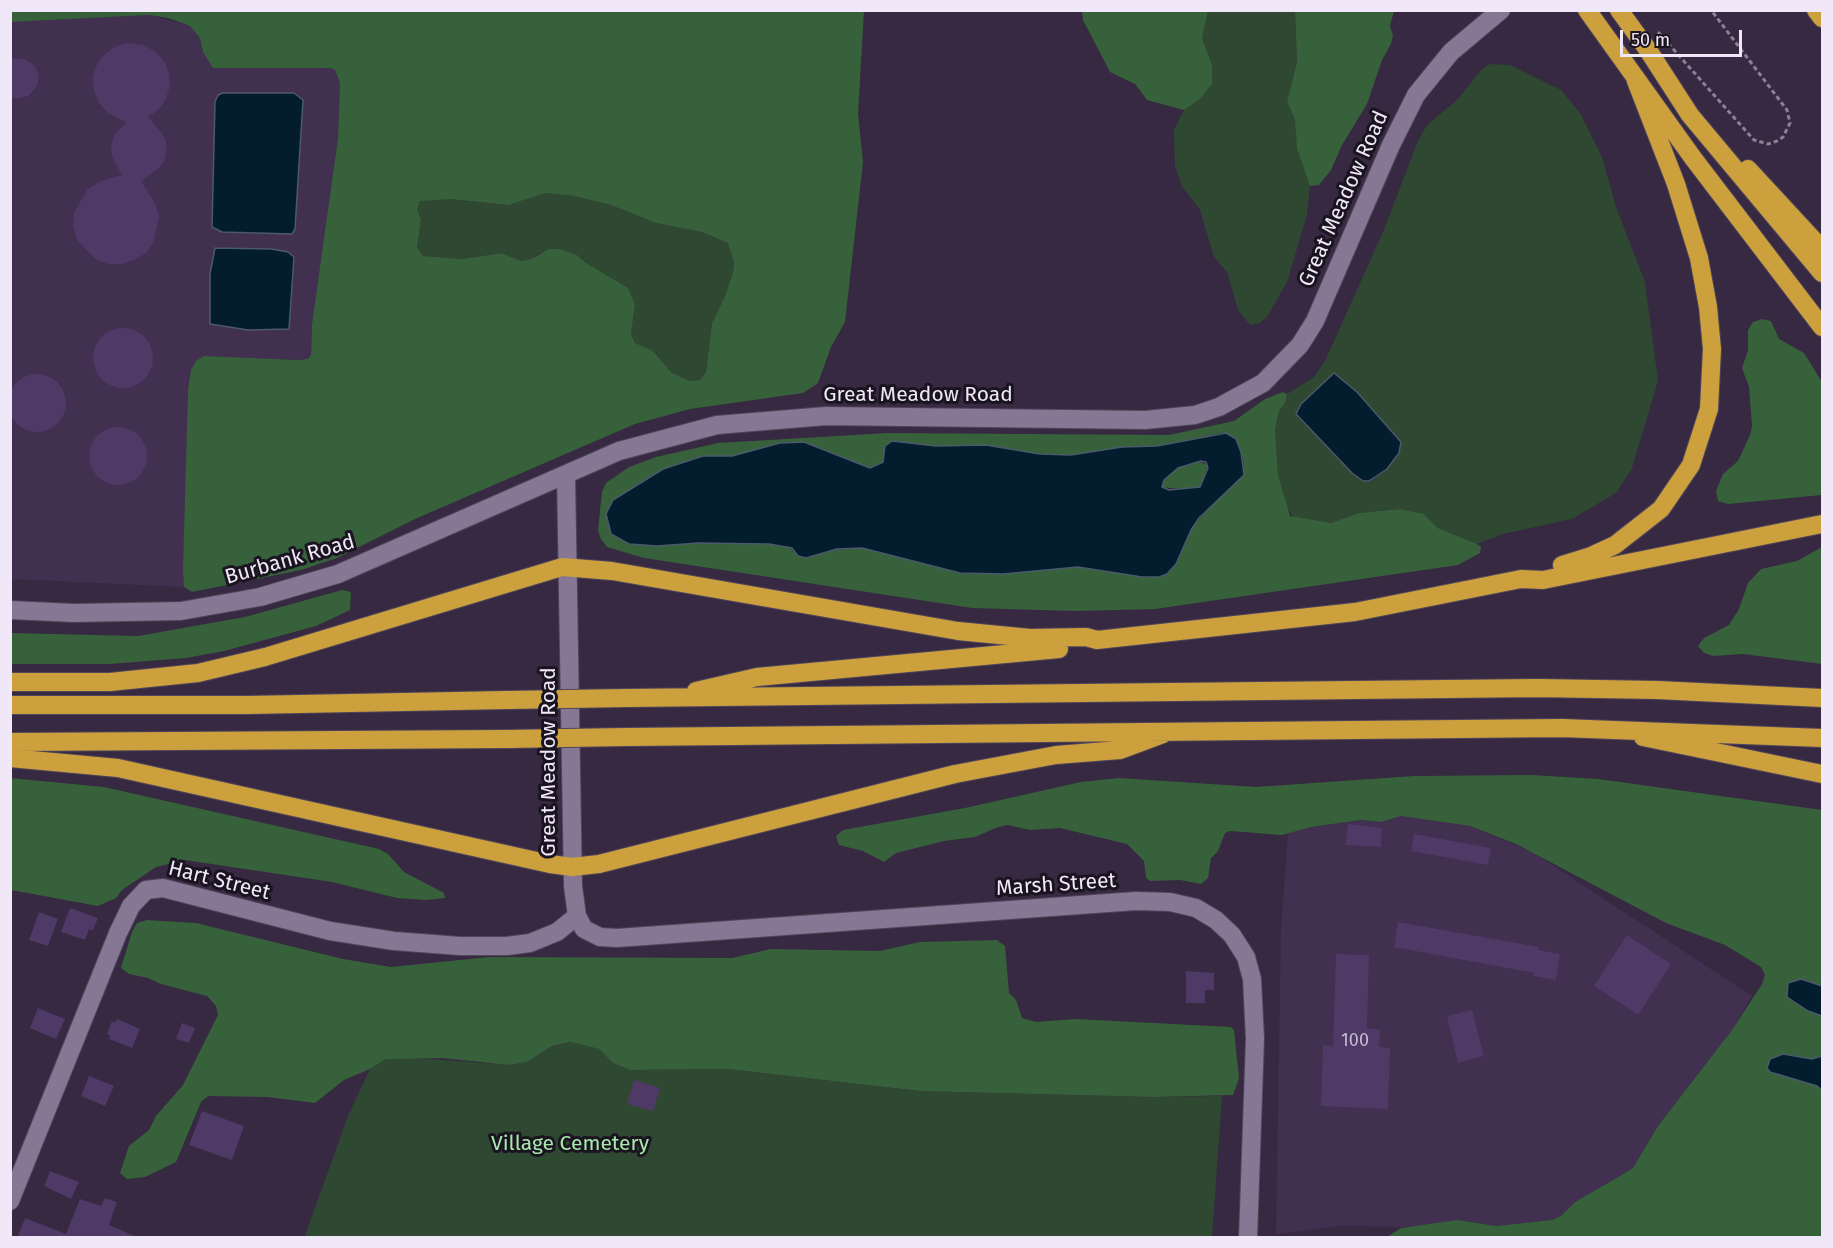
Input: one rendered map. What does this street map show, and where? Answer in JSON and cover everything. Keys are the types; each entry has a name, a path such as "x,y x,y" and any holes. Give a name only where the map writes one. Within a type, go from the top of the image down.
{"highway":[{"path":"1587,10 1636,81 1822,327"},
{"path":"1816,10 1822,18"},
{"path":"1623,16 1690,115 1822,273"},
{"path":"1648,50 1752,173 1822,249"},
{"path":"1521,579 1535,572 1598,554 1645,524 1678,488 1691,465 1705,428 1712,370 1710,328 1704,282 1682,201 1636,81"},
{"path":"681,698 717,685 757,677 1083,647 1097,640 1331,616 1521,579 1543,580 1822,524"},
{"path":"10,682 110,682 198,673 275,654 570,567 612,571 958,631 1030,638 1086,637 1097,640"},
{"path":"10,705 247,705 626,698 1537,688 1668,690 1822,699"},
{"path":"1619,730 1680,746 1787,765 1822,774"},
{"path":"10,742 1170,731 1619,730 1822,738"},
{"path":"10,758 118,768 572,867 599,864 984,768 1056,755 1128,748 1170,731"}],"street":[{"name":"Great Meadow Road","path":"577,916 572,867 570,567 566,474 619,451 650,441 694,430 751,420 826,416 1154,420 1195,415 1242,397 1282,366 1315,321 1391,145 1416,95 1451,52 1501,10"},
{"name":"Burbank Road","path":"10,610 74,613 181,611 261,597 338,574 566,474"},
{"name":"Hart Street","path":"10,1201 118,933 130,906 146,890 164,888 339,932 394,941 460,946 507,946 530,943 557,932 577,916"},
{"name":"Marsh Street","path":"577,916 588,932 600,937 617,939 1136,902 1170,902 1196,908 1216,920 1232,935 1246,957 1252,979 1255,1039 1248,1238"}],"path":[{"path":"1651,25 1754,140 1768,144 1777,141 1783,137 1790,123 1787,110 1711,10"}],"shaded area":[{"path":"149,15 190,26 200,38 203,52 209,60 334,69 340,83 338,138 312,324 311,355 308,359 298,360 204,356 188,390 184,587 11,579 11,22"},
{"path":"1401,816 1470,826 1534,853 1752,996 1732,1030 1658,1126 1633,1168 1575,1202 1561,1216 1552,1220 1496,1226 1458,1220 1421,1227 1340,1226 1276,1234 1281,929 1288,833 1311,827 1361,820 1381,822"}],"green space":[{"path":"11,10 864,11 858,114 863,162 845,322 831,347 818,383 803,393 690,409 635,424 415,519 337,558 301,570 192,592 184,587 183,568 188,390 191,370 196,361 204,356 298,360 308,359 311,355 312,324 338,138 340,83 335,70 330,68 213,68 203,52 200,38 190,26 168,18 149,15 11,22","holes":["546,193 574,196 611,205 656,223 702,232 728,243 734,262 733,272 712,323 706,372 700,380 690,381 672,373 652,350 635,343 631,334 635,305 628,288 586,263 577,255 559,249 549,249 531,259 521,261 502,253 462,259 423,256 417,248 421,219 417,210 420,201 450,199 508,205"]},
{"path":"1082,11 1208,11 1202,38 1212,65 1212,84 1200,99 1184,110 1147,100 1135,84 1110,72 1083,20"},
{"path":"1208,11 1295,11 1297,62 1287,102 1296,119 1297,149 1310,186 1307,215 1287,282 1267,317 1260,323 1250,325 1238,310 1227,272 1214,257 1200,210 1182,186 1175,167 1174,130 1184,110 1200,99 1212,66 1202,38"},
{"path":"1295,11 1394,11 1390,26 1393,35 1391,44 1382,60 1367,104 1342,145 1331,170 1319,185 1310,186 1297,149 1295,119 1287,102 1297,62"},
{"path":"1490,64 1510,65 1561,90 1580,113 1602,157 1616,207 1645,282 1658,381 1632,468 1616,493 1572,519 1503,534 1477,544 1438,528 1424,514 1400,509 1359,513 1332,523 1294,518 1286,506 1278,475 1275,430 1279,411 1285,403 1287,394 1314,377 1325,361 1383,232 1418,141 1427,125 1458,99 1482,69","holes":["1335,373 1401,441 1399,453 1387,469 1373,480 1325,443 1297,417 1301,404"]},
{"path":"545,193 574,196 611,205 656,223 702,232 729,243 734,262 733,272 712,323 706,372 700,380 690,381 672,373 652,350 635,343 631,334 635,305 577,255 539,253 531,259 521,261 502,253 462,259 423,256 417,248 421,219 417,210 420,201 429,198 507,205"},
{"path":"1762,319 1771,321 1779,339 1804,353 1822,382 1822,495 1728,504 1718,501 1716,491 1723,474 1738,461 1750,435 1752,426 1749,387 1742,368 1748,350 1748,330 1753,322"},
{"path":"1283,392 1287,394 1285,403 1279,411 1275,430 1278,475 1290,516 1331,523 1359,513 1400,509 1424,514 1438,528 1477,544 1481,547 1480,553 1458,565 1155,609 1076,611 972,608 644,558 607,547 598,530 602,492 606,483 629,467 656,457 718,443 888,433 1169,435 1234,421 1265,399","holes":["1220,433 1236,439 1243,458 1244,472 1192,527 1176,564 1150,578 1078,567 1003,574 960,573 862,548 795,553 789,547 769,544 629,544 614,536 616,498 688,460 732,456 780,443 804,442 870,468 884,462 884,448 896,441 936,446 986,445 1040,454 1071,455 1122,447 1157,446"]},
{"path":"1197,461 1208,465 1200,487 1190,490 1162,487 1164,480 1178,468"},
{"path":"1822,547 1822,664 1743,654 1713,656 1704,653 1698,646 1704,638 1729,625 1739,609 1748,583 1761,569 1797,561"},
{"path":"342,590 351,592 350,610 316,626 224,651 186,658 110,664 11,664 11,633 138,636 245,617"},
{"path":"1531,775 1598,779 1822,810 1822,986 1801,979 1808,1011 1822,1016 1822,1056 1812,1059 1783,1054 1822,1090 1822,1237 1387,1237 1401,1228 1458,1220 1496,1226 1552,1220 1561,1216 1575,1202 1633,1168 1658,1126 1732,1030 1762,984 1765,975 1761,967 1725,945 1666,923 1516,844 1470,826 1401,816 1381,822 1361,820 1311,827 1282,835 1230,831 1225,833 1218,851 1211,858 1208,878 1201,884 1180,880 1150,881 1146,878 1144,861 1127,844 1060,828 1030,830 1008,825 975,837 944,841 896,853 884,862 863,851 839,845 836,836 843,830 965,808 1081,782 1119,778 1256,787 1414,776"},
{"path":"10,778 104,787 379,849 388,854 404,872 444,893 445,898 426,900 397,898 332,882 185,860 156,867 122,890 116,898 98,906 11,890"},
{"path":"147,920 196,923 343,959 391,967 489,957 732,958 771,949 880,951 920,942 997,940 1005,946 1009,993 1016,1000 1022,1018 1036,1022 1076,1019 1231,1027 1234,1030 1239,1078 1233,1095 1153,1097 920,1091 728,1069 630,1070 613,1063 599,1049 570,1042 552,1046 527,1062 509,1065 442,1058 386,1059 344,1080 315,1103 268,1097 208,1096 201,1102 176,1162 145,1177 127,1179 120,1173 129,1146 149,1130 156,1116 183,1085 218,1015 216,1006 207,996 129,974 121,968 132,932 137,923"},
{"name":"Village Cemetery","path":"570,1042 599,1049 613,1063 630,1070 728,1069 920,1091 1153,1097 1222,1096 1212,1237 304,1238 348,1116 370,1069 386,1059 405,1057 509,1065 527,1062 552,1046"}],"water":[{"path":"223,93 294,93 303,100 295,229 292,234 222,232 212,227 215,102 218,95"},
{"path":"215,248 271,249 288,252 294,257 289,329 248,330 210,324 210,274"},
{"path":"1334,373 1357,392 1401,442 1399,453 1387,469 1369,481 1363,481 1352,473 1296,414 1301,404"},
{"path":"1226,433 1236,439 1241,452 1244,475 1199,518 1176,564 1167,574 1159,577 1142,577 1078,567 1003,574 960,573 862,548 837,549 806,558 798,556 792,548 769,544 699,543 657,546 629,544 611,534 606,514 613,500 663,469 703,456 732,456 780,443 804,442 870,468 883,462 885,446 892,441 936,446 986,445 1040,454 1071,455 1122,447 1157,446","holes":["1201,461 1206,462 1208,468 1200,487 1169,490 1162,487 1164,480 1178,468"]},
{"path":"1801,979 1822,986 1822,1016 1808,1011 1787,997 1788,983"},
{"path":"1783,1054 1812,1059 1822,1056 1822,1090 1817,1086 1770,1072 1767,1068 1770,1059"}],"building":[{"path":"129,43 143,45 155,51 164,61 169,73 170,86 166,99 158,110 148,117 164,136 167,147 165,159 159,168 141,181 155,203 159,216 154,242 146,253 134,260 122,264 108,264 95,259 77,240 73,227 74,213 87,190 98,182 122,175 112,157 111,145 115,134 126,122 108,113 99,103 94,91 93,77 97,64 105,54 116,46"},
{"path":"10,58 25,59 35,66 39,77 36,88 28,96 17,99 10,97"},
{"path":"123,328 144,337 153,358 144,379 123,388 102,379 93,358 102,337"},
{"path":"37,374 48,376 61,387 66,403 64,414 53,427 37,432 26,430 13,419 8,403 10,392 21,379"},
{"path":"112,427 124,427 139,435 147,450 147,462 139,477 124,485 112,485 97,477 89,462 89,450 97,435"},
{"path":"1348,824 1382,828 1381,847 1346,845"},
{"path":"1414,834 1491,848 1488,865 1411,851"},
{"path":"70,908 98,918 93,930 89,929 85,940 61,932"},
{"path":"39,912 58,919 48,946 29,940"},
{"path":"1398,922 1539,947 1538,950 1560,954 1556,980 1533,976 1534,973 1394,947"},
{"path":"1627,935 1671,964 1638,1015 1594,986"},
{"path":"1336,954 1369,955 1367,1028 1380,1030 1379,1047 1390,1048 1388,1109 1321,1106 1323,1045 1333,1046"},
{"path":"1186,971 1214,973 1214,990 1205,990 1205,1003 1186,1003"},
{"path":"38,1008 65,1019 56,1039 30,1028"},
{"path":"1472,1010 1484,1056 1458,1063 1447,1016"},
{"path":"117,1019 140,1029 132,1048 109,1039 110,1035 107,1034 112,1021 115,1023"},
{"path":"182,1023 195,1028 189,1043 176,1039"},
{"path":"89,1076 114,1086 105,1106 81,1096"},
{"path":"634,1080 660,1088 653,1111 627,1104"},
{"path":"202,1111 244,1126 232,1160 189,1145"},
{"path":"50,1171 79,1182 71,1199 44,1186"},
{"path":"105,1198 117,1202 109,1225 139,1238 17,1238 25,1218 66,1234 80,1199 101,1206"}]}
